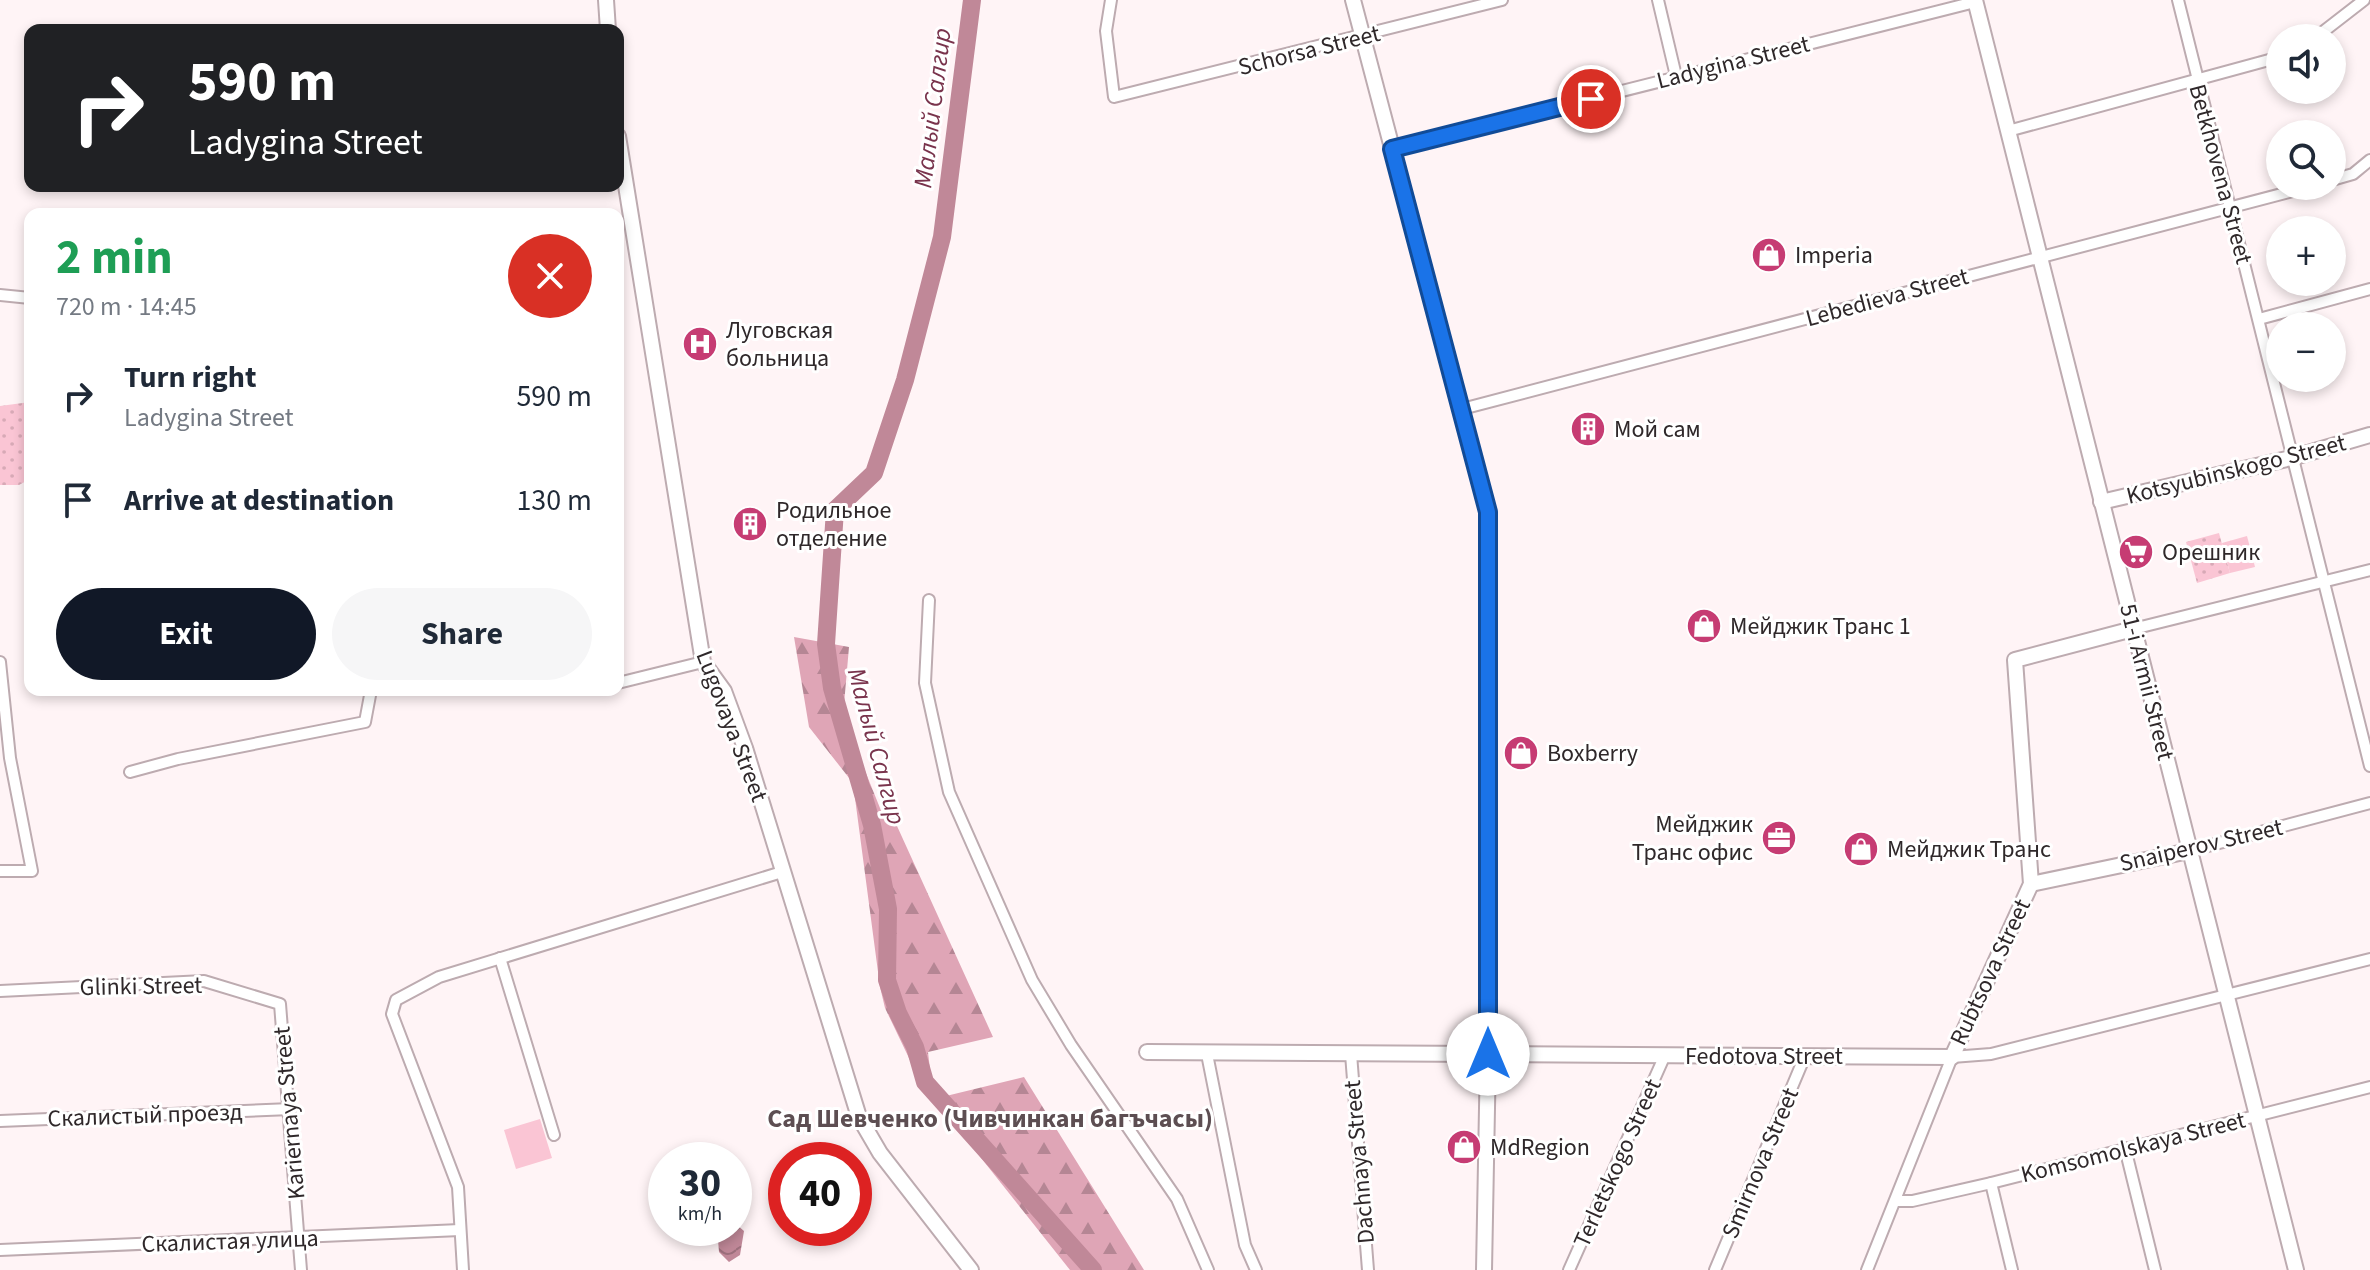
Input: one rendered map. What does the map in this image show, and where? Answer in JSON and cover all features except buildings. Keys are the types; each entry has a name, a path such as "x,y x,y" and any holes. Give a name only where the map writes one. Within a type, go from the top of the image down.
{"main road":[{"path":"606,0 608,24"},
{"path":"1353,0 1488,512 1488,1054 1484,1270"},
{"name":"51-i Armii Street","path":"1977,1 2296,1270"},
{"name":"Lugovaya Street","path":"624,173 703,662 729,705 859,1117 880,1153 971,1270"},
{"name":"Kotsyubinskogo Street","path":"2101,502 2291,458 2370,435"},
{"name":"Rubtsova Street","path":"1952,1057 2031,884 2015,660 2133,629"},
{"name":"Snaiperov Street","path":"2031,884 2189,851"},
{"name":"Fedotova Street","path":"1147,1052 1952,1057"}],"street":[{"name":"Schorsa Street","path":"1111,0 1106,31 1114,97 1502,0"},
{"path":"1658,0 1676,76"},
{"name":"Betkhovena Street","path":"2178,0 2370,766"},
{"path":"2333,24 2364,0"},
{"name":"Ladygina Street","path":"1392,149 1977,1"},
{"path":"2008,131 2266,61"},
{"path":"2346,176 2370,160"},
{"name":"Lebedieva Street","path":"1462,409 2266,200"},
{"path":"2259,319 2370,289"},
{"path":"0,295 24,297"},
{"path":"2133,629 2324,584 2370,570"},
{"path":"929,600 925,683 949,792 1032,980 1071,1045 1177,1199 1208,1270"},
{"path":"0,662 10,758 32,871 0,871"},
{"path":"624,682 703,662"},
{"path":"130,772 365,722 370,696"},
{"name":"Snaiperov Street","path":"2189,851 2370,803"},
{"path":"463,1270 458,1187 392,1014 393,1006 401,996 427,982 500,958 782,872"},
{"path":"500,958 554,1135"},
{"name":"Fedotova Street","path":"1952,1057 1991,1054 2370,959"},
{"name":"Glinki Street","path":"0,991 204,981 280,1004"},
{"name":"Kariernaya Street","path":"280,1004 291,1109 301,1270"},
{"path":"1207,1054 1245,1245 1256,1270"},
{"name":"Dachnaya Street","path":"1351,1054 1368,1270"},
{"name":"Terletskogo Street","path":"1569,1270 1665,1055"},
{"name":"Smirnova Street","path":"1715,1270 1805,1056"},
{"name":"Rubtsova Street","path":"1867,1270 1952,1057"},
{"name":"Komsomolskaya Street","path":"1896,1201 1912,1201 1991,1183 2370,1087"},
{"name":"Скалистый проезд","path":"0,1121 291,1109"},
{"path":"2125,1148 2155,1270"},
{"path":"1991,1183 2012,1270"},
{"name":"Скалистая улица","path":"0,1250 460,1230"}],"green space":[{"path":"794,637 849,647 843,716 884,818 892,815 993,1037 928,1052 931,1078 946,1096 1024,1077 1144,1270 1070,1270 920,1081 885,1008 880,987 853,783 809,727"}],"shaded area":[{"path":"24,403 24,482 19,485 0,485 0,406"},
{"path":"2219,533 2230,573 2197,583 2186,542"},
{"path":"2247,536 2255,567 2230,573 2222,543"},
{"path":"540,1119 552,1158 516,1169 504,1130"}],"water":[{"path":"718,1246 742,1246 740,1255 729,1262 719,1252"}],"waterway":[{"name":"Малый Салгир","path":"972,0 942,237 905,380 874,473 835,510 826,644 832,688 872,825 888,909 887,980 898,1013 915,1047 925,1082 1093,1270"}],"place":[{"name":"Imperia","path":"1769,255"},
{"name":"Луговская больница","path":"700,344"},
{"name":"Мой сам","path":"1588,429"},
{"name":"Родильное отделение","path":"750,524"},
{"name":"Орешник","path":"2136,552"},
{"name":"Мейджик Транс 1","path":"1704,626"},
{"name":"Boxberry","path":"1521,753"},
{"name":"Мейджик Транс офис","path":"1779,838"},
{"name":"Мейджик Транс","path":"1861,849"},
{"name":"MdRegion","path":"1464,1147"}],"district":[{"name":"Сад Шевченко (Чивчинкан багъчасы)","path":"990,1118"}],"route":[{"path":"1488,1054 1491,606 1488,512 1392,149 1591,99"}]}
